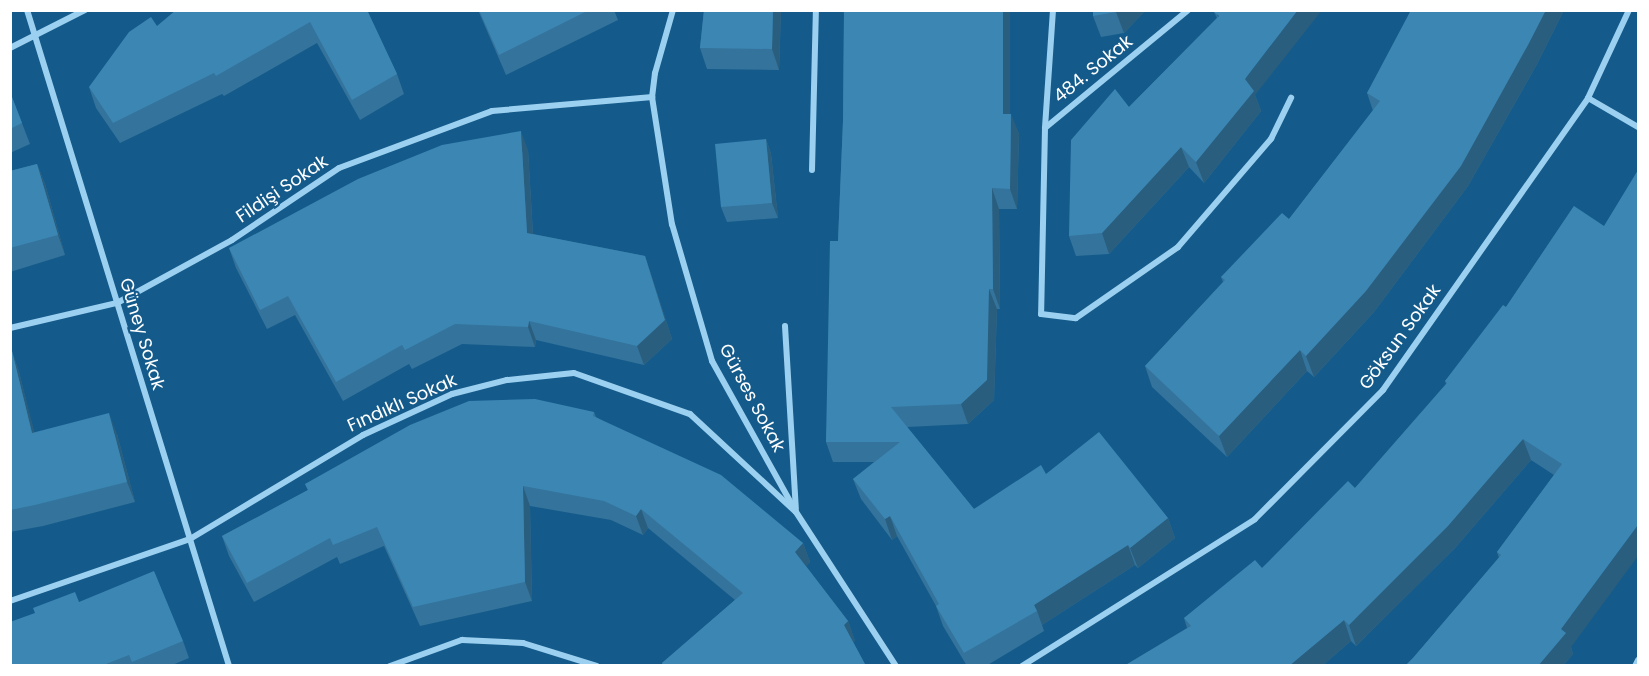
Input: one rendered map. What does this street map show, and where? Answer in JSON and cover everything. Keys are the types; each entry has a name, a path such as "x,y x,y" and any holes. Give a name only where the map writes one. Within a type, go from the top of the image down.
{"street":[{"name":"Güney Sokak","path":"27,10 229,666"},
{"path":"10,48 85,10"},
{"name":"Gürses Sokak","path":"674,10 655,73 652,97 672,224 712,361 796,512 896,666"},
{"path":"812,170 816,10"},
{"path":"1053,10 1045,128 1041,314 1076,318 1178,247 1271,139 1291,98"},
{"name":"484. Sokak","path":"1045,128 1188,10"},
{"name":"Göksun Sokak","path":"1022,666 1255,519 1383,390 1588,98 1629,10"},
{"name":"Fildişi Sokak","path":"10,328 117,303 232,240 339,168 492,111 652,97"},
{"path":"1588,98 1638,127"},
{"path":"785,326 796,512"},
{"name":"Fındıklı Sokak","path":"10,601 190,539 363,435 452,394 507,380 574,373 690,414 796,512"},
{"path":"390,666 462,640 523,643 597,666"},
{"path":"1635,666 1638,660"}],"building":[{"path":"176,10 367,10 397,74 352,100 310,22 216,76 214,73 113,123 89,87 129,32 151,17 157,26"},
{"path":"479,10 589,10 499,55"},
{"path":"704,10 773,10 772,49 700,48"},
{"path":"844,10 1003,10 1003,114 1011,114 1010,189 992,188 993,289 989,289 987,380 961,404 891,407 974,509 1041,465 1046,474 1099,432 1168,518 1130,548 1128,545 1034,605 1037,611 964,653 936,606 939,604 890,516 885,519 853,479 900,442 826,442 830,241 838,241 843,121"},
{"path":"1093,10 1118,10 1093,16"},
{"path":"1215,10 1298,10 1245,79 1254,91 1196,162 1181,147 1102,233 1069,236 1071,140 1115,89 1129,107 1219,16 1214,12"},
{"path":"1411,10 1419,12 1419,10 1546,10 1461,166 1366,291 1306,356 1300,350 1219,436 1145,366 1225,280 1221,277 1282,213 1289,219 1380,101 1367,93"},
{"path":"10,92 22,123 10,129"},
{"path":"521,131 527,233 645,256 665,320 637,346 529,321 528,327 455,324 405,350 402,345 336,382 288,296 260,310 229,248 358,179 442,145"},
{"path":"766,139 772,203 721,207 715,144"},
{"path":"37,164 58,235 10,248 10,171"},
{"path":"1638,170 1638,525 1561,629 1566,633 1538,666 1405,666 1501,555 1497,552 1562,464 1523,439 1448,526 1349,625 1344,620 1289,666 1124,666 1191,626 1184,618 1255,560 1262,568 1348,481 1355,488 1447,383 1445,381 1503,305 1506,307 1574,206 1604,226"},
{"path":"10,351 12,351 32,433 109,413 127,482 10,510"},
{"path":"535,399 594,412 593,416 721,475 803,543 795,552 848,621 844,625 866,666 664,666 662,663 743,593 641,509 636,516 604,501 523,486 525,582 413,607 377,527 333,545 330,538 247,583 222,536 308,490 305,484 410,425 469,401"},
{"path":"154,571 183,641 132,662 129,655 101,666 10,666 10,622 35,613 33,608 75,592 79,602"}]}
